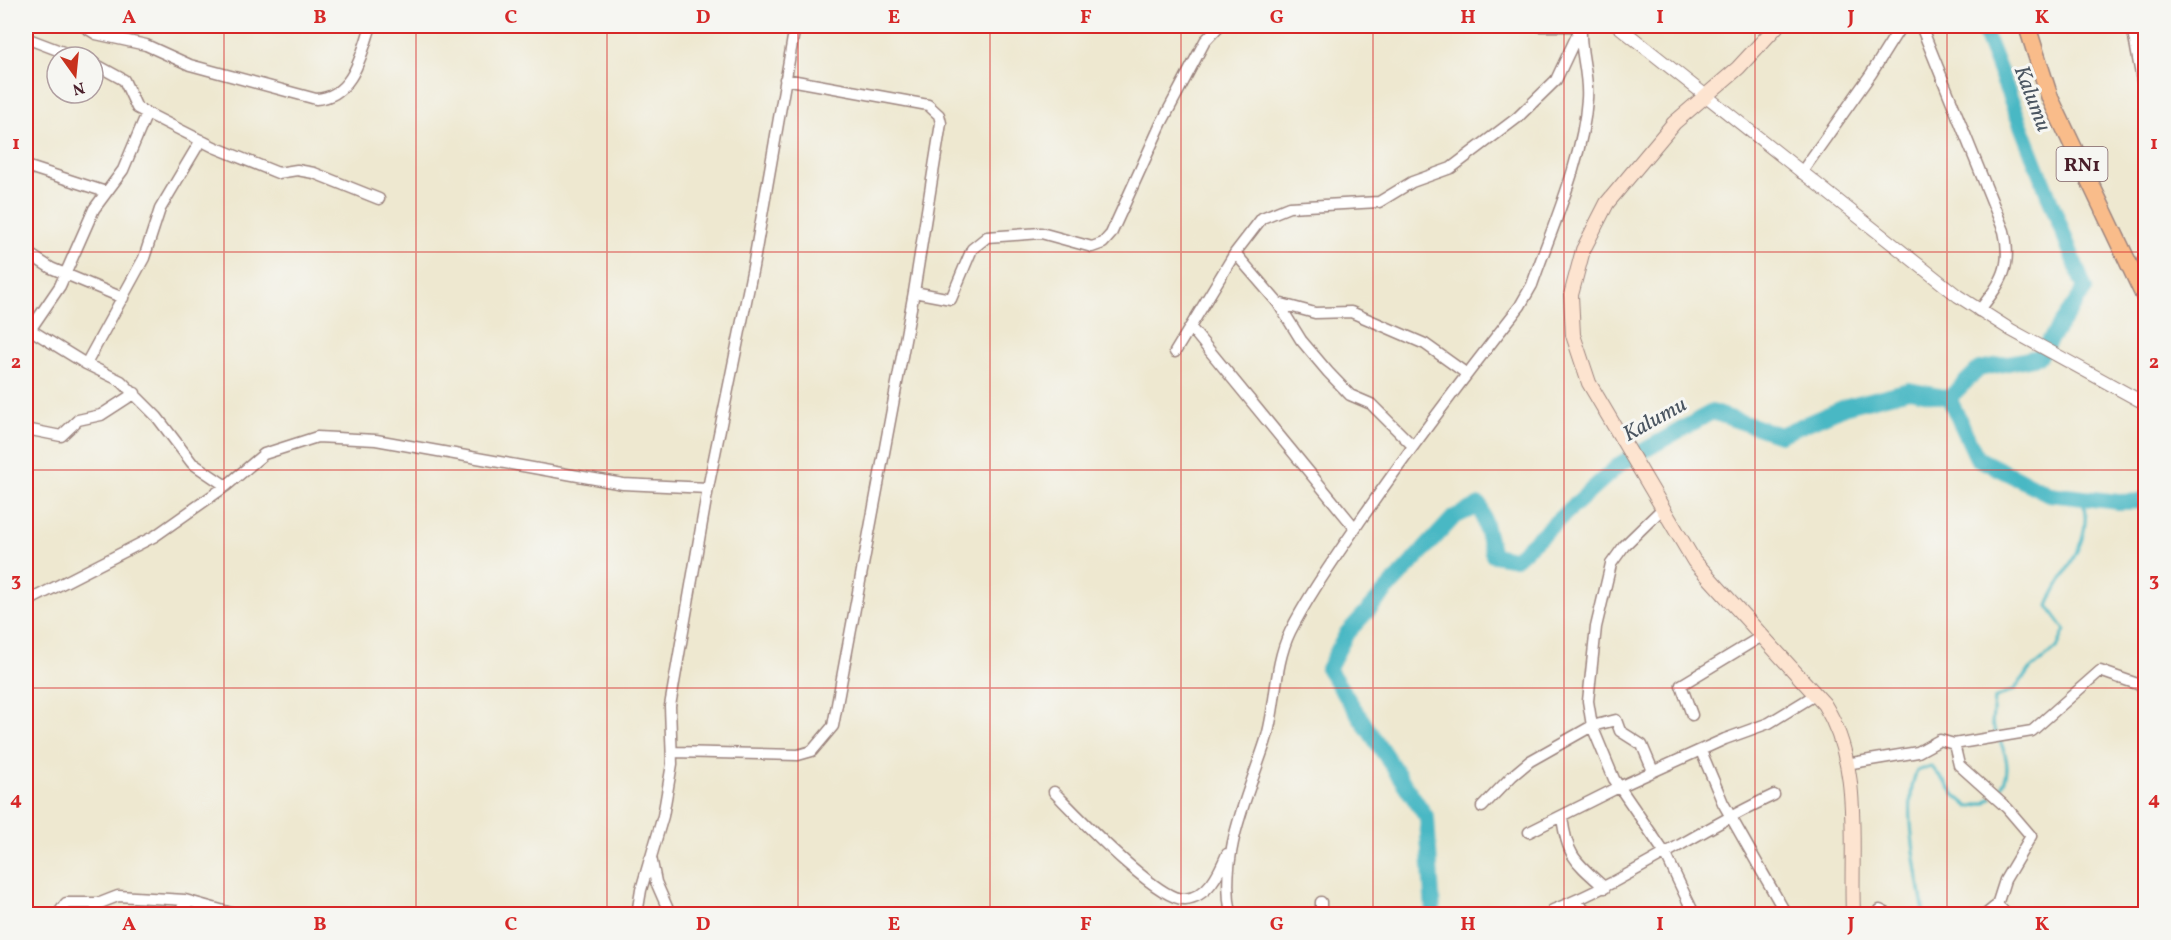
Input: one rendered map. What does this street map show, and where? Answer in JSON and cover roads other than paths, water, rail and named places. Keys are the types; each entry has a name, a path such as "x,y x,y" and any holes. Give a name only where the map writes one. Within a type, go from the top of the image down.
{"highway":[{"name":"RN1","path":"2027,26 2050,98 2145,300"}],"main road":[{"path":"1777,26 1738,68 1674,123 1607,203 1584,250 1571,296 1573,335 1589,383 1694,561 1815,695 1834,721 1843,745 1852,802 1853,915"}],"street":[{"path":"83,26 96,34 146,45 190,64 316,99 330,97 350,79 371,26"},
{"path":"637,915 641,890 663,816 672,752 668,728 669,706 708,488 753,267 795,26"},
{"path":"914,292 951,299 972,249 987,237 1041,233 1086,247 1103,243 1111,234 1153,140 1205,41 1220,26"},
{"path":"1539,26 1581,27"},
{"path":"1618,26 1905,256 1979,311 2145,404"},
{"path":"1801,173 1871,74 1901,26"},
{"path":"1921,26 2004,231 2007,246 2005,273 1979,311"},
{"path":"2132,26 2145,102"},
{"path":"1175,352 1253,226 1267,215 1289,207 1379,202 1412,182 1451,168 1517,118 1556,80 1581,27"},
{"path":"1054,792 1125,861 1162,892 1184,900 1202,892 1218,875 1230,848 1267,739 1275,684 1290,633 1355,528 1412,445 1527,296 1573,166 1587,99 1587,76 1581,27"},
{"path":"26,38 45,45"},
{"path":"105,69 118,75 128,86 133,104 201,140 278,173 304,170 379,199"},
{"path":"672,752 798,755 813,751 833,726 914,292 941,123 939,115 928,105 785,79"},
{"path":"147,113 123,170 86,224 66,274 48,308 28,328 86,364 121,381 135,393 192,463 226,486"},
{"path":"86,364 148,250 160,209 201,140"},
{"path":"27,168 106,192"},
{"path":"26,252 41,263 123,298"},
{"path":"1235,253 1278,303 1301,340 1328,372 1350,395 1371,404 1412,445"},
{"path":"1278,303 1315,313 1351,312 1425,344 1467,374"},
{"path":"1191,328 1355,528"},
{"path":"26,429 61,436 78,420 101,415 135,393"},
{"path":"26,602 155,536 226,486 264,454 300,441 334,436 376,440 623,484 708,488"},
{"path":"1662,509 1624,546 1611,564 1596,627 1588,701 1592,726 1619,787 1666,855 1694,915"},
{"path":"1692,715 1681,685 1762,636"},
{"path":"1846,764 1918,752 1940,740 1954,744 2034,730 2100,671 2145,687"},
{"path":"1529,832 1653,771 1769,723 1815,695"},
{"path":"1482,807 1530,761 1592,726 1616,720 1620,730 1642,745 1653,771"},
{"path":"1954,744 1959,765 2000,802 2032,838 2005,880 1996,905 1986,915"},
{"path":"1701,751 1729,816 1786,915"},
{"path":"1553,910 1605,888 1666,855 1729,816 1774,795"},
{"path":"1562,817 1570,854 1605,888"},
{"path":"1230,848 1228,891 1231,915"},
{"path":"651,857 656,882 670,915"},
{"path":"58,915 66,903 100,903 118,896 185,900 235,915"},
{"path":"180,915 185,900"},
{"path":"1575,901 1590,915"},
{"path":"1321,902 1321,915"},
{"path":"1996,905 2007,915"}],"waterway":[{"name":"Kalumu","path":"1433,914 1427,818 1328,669 1347,633 1454,517 1480,505 1493,555 1515,559 1620,464 1712,412 1780,435 1847,406 1909,390 1949,398 1979,369 2038,357 2085,289 1982,26"},
{"path":"1949,398 1977,458 2049,494 2119,502 2146,501"},
{"path":"1996,733 1992,724 1994,699 2014,690 2028,672 2057,648 2065,630 2048,606 2081,541 2085,528 2082,498"},
{"path":"1996,793 2004,781 2007,767 2005,753 1999,739"},
{"path":"1924,914 1911,821 1911,801 1917,771 1931,766 1956,796 1969,807 1985,803 1991,798"}]}
